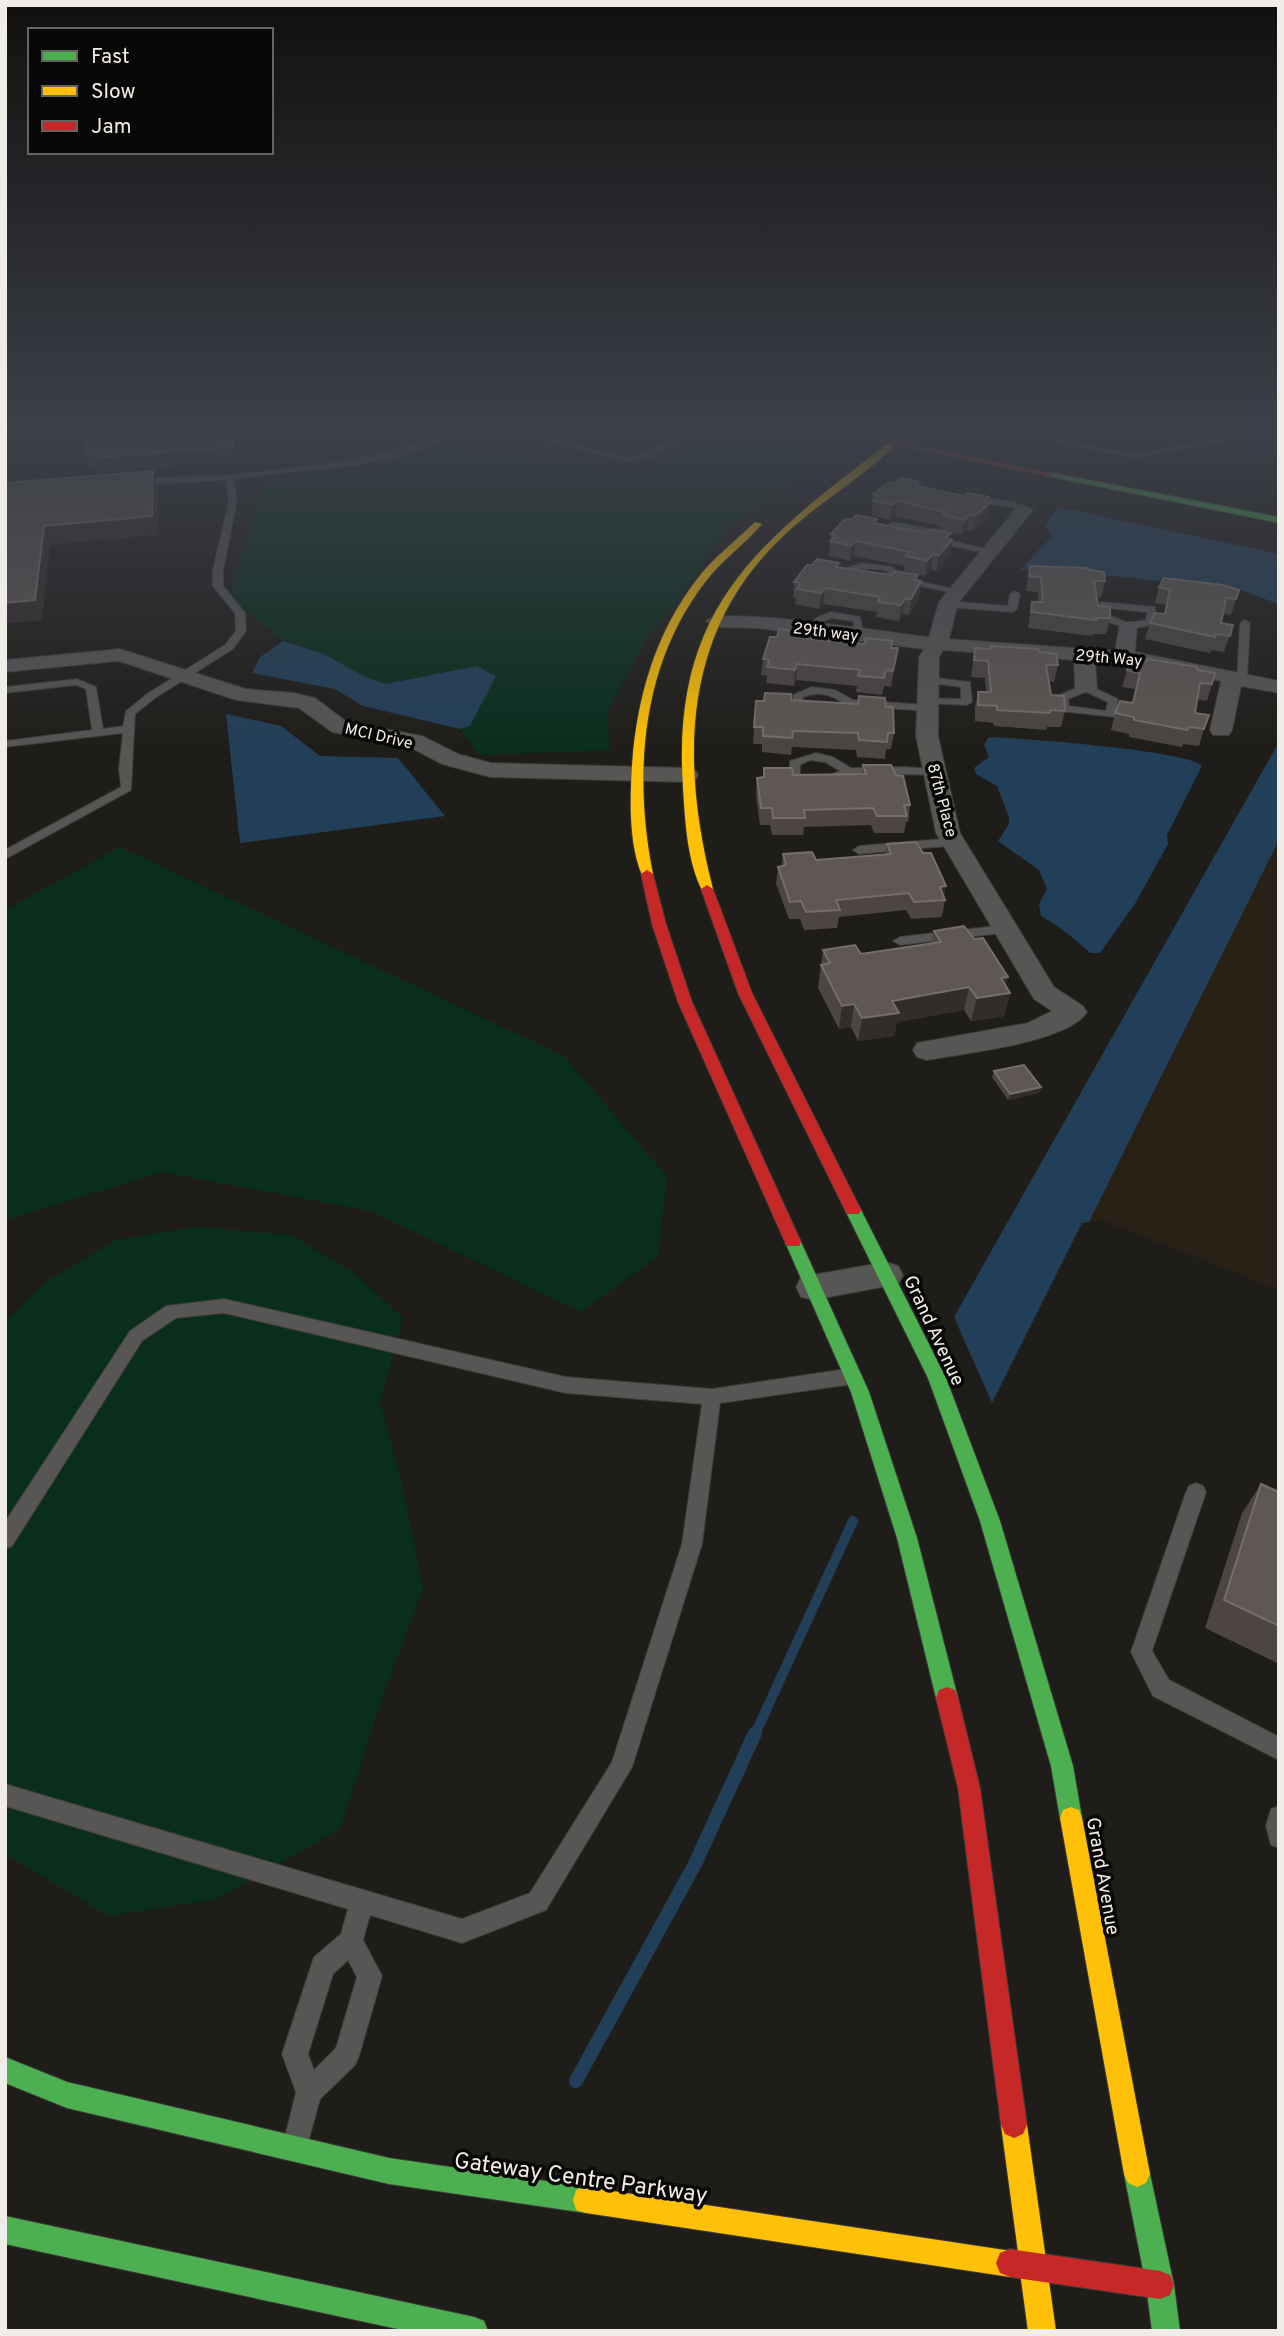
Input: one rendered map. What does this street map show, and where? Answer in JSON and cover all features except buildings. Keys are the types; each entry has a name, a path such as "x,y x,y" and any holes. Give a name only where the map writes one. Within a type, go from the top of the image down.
{"street":[{"name":"Grand Avenue","path":"748,534 701,581 697,619 697,673 688,733 687,775 695,849 716,917 745,993 937,1378 990,1521 1062,1766 1126,2117 1160,2285 1166,2331"},
{"name":"Grand Avenue","path":"781,534 697,619 652,678 640,738 638,775 642,855 659,925 685,1002 853,1376 907,1538 969,1788 1042,2331"},
{"name":"87th Place","path":"927,1051 1035,1031 1073,1012 1044,993 948,832 927,736 929,657 937,644 953,597 1004,534"},
{"name":"29th way","path":"697,619 937,644"},
{"path":"1124,658 1127,626"},
{"name":"29th Way","path":"937,644 1124,658 1279,687"},
{"name":"MCI Drive","path":"5,666 120,654 244,695 294,699 307,703 340,727 357,732 397,736 414,741 450,759 490,770 687,775"},
{"path":"1084,655 1086,688"},
{"path":"1221,730 1237,678"},
{"path":"814,1287 886,1275"},
{"name":"Gateway Centre Parkway","path":"5,2070 67,2095 389,2171 1160,2285"},
{"path":"5,2230 474,2331"}],"lane":[{"path":"5,855 127,788 125,769 130,713 151,696 229,647 240,631 240,612 218,586 218,570 226,534"},
{"path":"884,534 887,538 899,540"},
{"path":"923,534 923,539 990,551"},
{"path":"865,582 853,580 846,574 853,567 866,565 890,569 891,579 1012,610 1015,594"},
{"path":"1102,605 1152,609 1151,622 1127,626 1103,617 1102,605"},
{"path":"1237,678 1245,623"},
{"path":"5,690 78,682 91,687 98,733"},
{"path":"850,703 928,696"},
{"path":"5,744 128,729"},
{"path":"849,771 934,772"},
{"path":"859,850 954,842"},
{"path":"900,941 1005,929"},
{"path":"5,1540 136,1336 172,1311 224,1306 566,1385 712,1397 853,1376"},
{"path":"5,1795 462,1931 538,1902 621,1767 692,1544 712,1397"},
{"path":"1196,1492 1142,1652 1161,1688 1279,1749"},
{"path":"1279,1817 1276,1826 1279,1837"},
{"path":"309,2092 295,2054 323,1965 351,1941 362,1900"},
{"path":"295,2149 309,2092 346,2056 370,1976 351,1941"}],"shaded area":[{"path":"1279,840 1279,1290 1102,1220 1089,1222"}],"green space":[{"path":"249,534 723,534 680,597 646,638 608,711 609,750 479,755 460,729 470,726 496,676 476,666 386,684 365,677 324,654 283,641 229,596"},
{"path":"120,847 564,1056 667,1177 658,1256 581,1312 371,1211 162,1172 5,1220 5,910"},
{"path":"196,1227 291,1235 353,1272 403,1318 380,1402 403,1488 423,1589 383,1696 340,1829 217,1899 108,1916 5,1854 5,1321 47,1281 116,1240"}],"water":[{"path":"1050,534 1185,534 1279,554 1279,604 1237,589 1044,569 1020,570 1052,536"},
{"path":"283,641 324,654 365,677 386,684 476,666 496,676 470,726 460,729 363,706 335,689 252,673 260,657"},
{"path":"226,714 281,726 320,756 398,758 445,816 240,843"},
{"path":"988,738 1137,750 1190,760 1202,766 1167,835 1168,844 1136,902 1100,953 1090,953 1067,933 1041,916 1039,904 1047,889 1039,870 998,841 1009,824 1009,817 997,786 976,774 974,768 989,757 984,745"},
{"path":"1279,742 1279,840 1089,1222 1082,1223 992,1403 954,1317"}],"waterway":[{"path":"755,1734 853,1521"},
{"path":"576,2081 695,1864 755,1733"}],"traffic: fast":[{"path":"853,1210 937,1378 990,1521 1062,1766 1071,1818"},
{"path":"793,1242 860,1392 907,1538 947,1698"},
{"path":"5,2070 67,2095 389,2171 586,2200"},
{"path":"1137,2174 1160,2285 1166,2331"},
{"path":"5,2230 474,2331"}],"traffic: slow":[{"path":"647,874 640,838 637,761 650,683 663,646 680,612 707,574 747,534"},
{"path":"707,889 697,851 687,770 688,728 694,687 704,647 720,610 742,576 780,534"},
{"path":"1071,1818 1137,2174"},
{"path":"1014,2125 1042,2331"},
{"path":"586,2200 1010,2263"}],"traffic: jam":[{"path":"647,874 659,924 685,1002 793,1242"},
{"path":"707,889 745,993 853,1210"},
{"path":"947,1698 969,1788 1014,2125"},
{"path":"1010,2263 1160,2285"}]}
